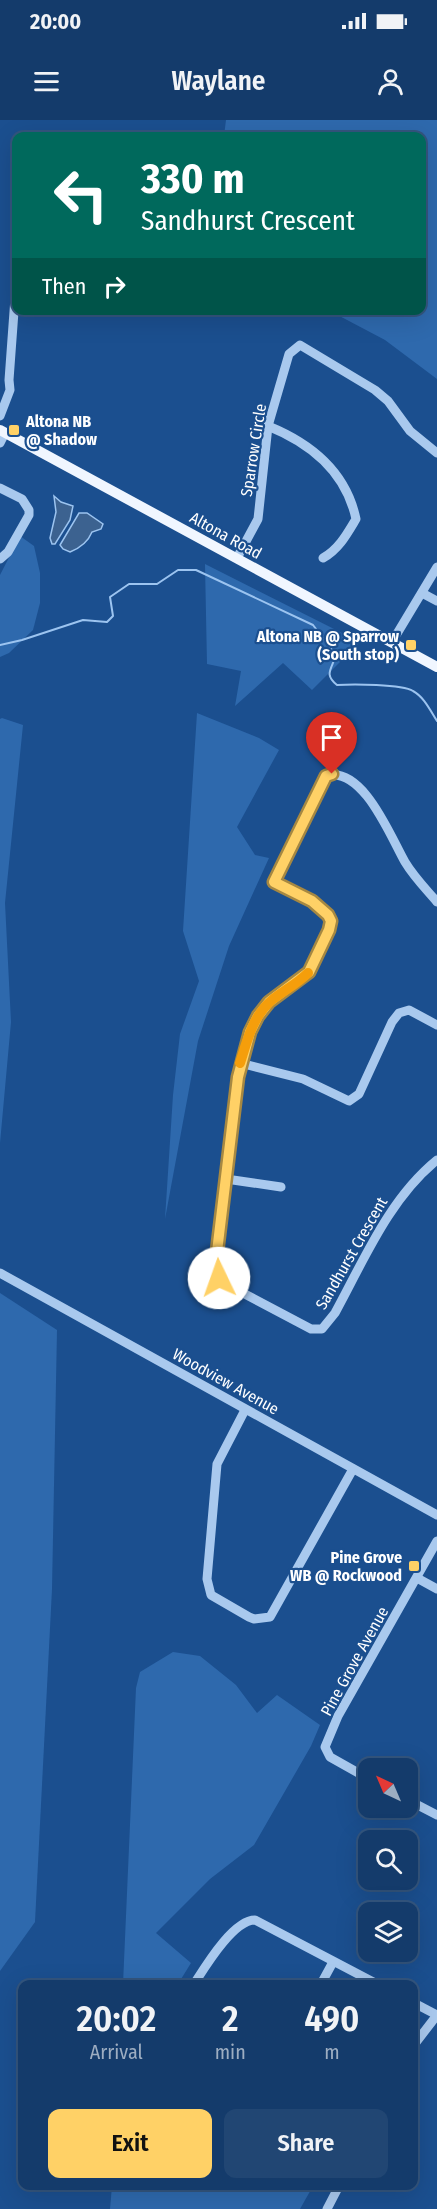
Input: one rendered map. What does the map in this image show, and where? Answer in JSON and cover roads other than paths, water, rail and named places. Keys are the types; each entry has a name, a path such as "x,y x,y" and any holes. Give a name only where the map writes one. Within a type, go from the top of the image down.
{"main road":[{"name":"Altona Road","path":"3,431 437,667"}],"street":[{"path":"0,416 10,390 4,378 12,315"},
{"name":"Sparrow Circle","path":"237,558 258,519 268,426 289,354 300,345 375,390 388,401 410,431 437,453"},
{"path":"268,426 312,449 324,460 352,501 356,519 333,552 323,558"},
{"path":"0,443 3,431"},
{"path":"0,488 22,499 29,510 29,515 8,552 0,559"},
{"path":"392,642 437,567"},
{"path":"422,592 437,601"},
{"name":"Sandhurst Crescent","path":"437,902 406,864 372,801 355,784 346,779 332,774 326,776 274,882 312,901 328,915 331,921 309,972 269,1002 258,1016 250,1032 240,1064 216,1260 219,1278 224,1283 311,1329 322,1329 335,1313 399,1200 424,1170 437,1160"},
{"path":"240,1064 303,1078 349,1101 358,1094 392,1022 399,1013 409,1010 437,1025"},
{"path":"226,1179 281,1187"},
{"name":"Woodview Avenue","path":"0,1273 437,1515"},
{"path":"245,1410 217,1464 207,1580 211,1595 249,1617 254,1619 270,1617 353,1469"},
{"name":"Pine Grove Avenue","path":"358,1773 330,1757 325,1747 338,1716 437,1541"},
{"path":"417,1578 437,1589"},
{"path":"418,1805 437,1815"},
{"path":"197,1980 210,1959 240,1925 248,1920 255,1920 369,1980"},
{"path":"323,1980 333,1962"},
{"path":"418,2005 437,2015 418,2040"},
{"path":"327,2209 337,2190"}],"waterway":[{"path":"0,645 83,620 107,622 113,616 110,597 129,584 157,584 178,570 196,570 313,625 332,650 335,658 330,675 337,685 376,685 413,691 426,704 437,721"}],"place":[{"name":"Altona NB @ Shadow","path":"14,430"},
{"name":"Altona NB @ Sparrow (South stop)","path":"411,645"},
{"name":"Pine Grove WB @ Rockwood","path":"414,1566"}]}
